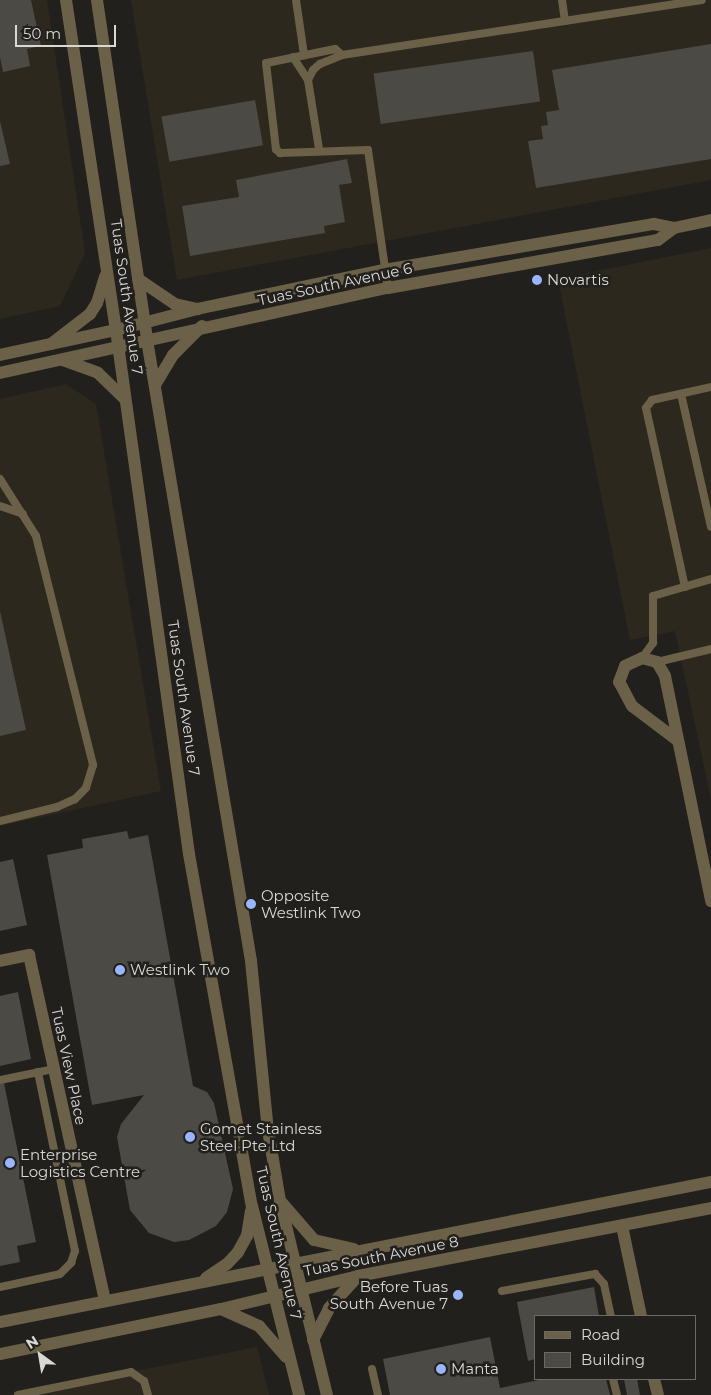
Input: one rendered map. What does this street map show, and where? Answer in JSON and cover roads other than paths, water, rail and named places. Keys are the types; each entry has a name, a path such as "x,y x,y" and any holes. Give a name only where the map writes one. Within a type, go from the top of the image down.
{"street":[{"name":"Tuas South Avenue 7","path":"66,0 116,330 189,854 252,1206 288,1359 299,1395"},
{"name":"Tuas South Avenue 7","path":"96,0 147,340 251,961 268,1130 280,1201 327,1395"},
{"name":"Tuas South Avenue 6","path":"0,355 116,330 197,308 384,270 654,224 674,228 711,220"},
{"name":"Tuas South Avenue 6","path":"0,372 118,348 202,326 388,288 658,240 674,228"},
{"path":"51,344 90,314 97,304 106,272"},
{"path":"138,279 175,304 197,308"},
{"path":"155,385 173,355 202,326"},
{"path":"63,360 98,373 125,399"},
{"path":"677,740 632,706 619,682 625,666 642,658 657,662 665,676 711,901"},
{"name":"Tuas View Place","path":"0,961 29,955 105,1301"},
{"name":"Tuas South Avenue 8","path":"0,1322 711,1182"},
{"path":"280,1201 314,1240 364,1251"},
{"path":"200,1282 227,1264 238,1252 246,1236 252,1206"},
{"name":"Tuas South Avenue 8","path":"0,1354 221,1309 358,1276 711,1208"},
{"path":"622,1226 641,1315"},
{"path":"313,1340 329,1308 358,1276"},
{"path":"221,1309 259,1326 288,1359"},
{"path":"654,1380 658,1395"}],"lane":[{"path":"296,0 304,55"},
{"path":"562,0 565,21"},
{"path":"308,80 313,70 320,64 342,55 702,0"},
{"path":"342,55 335,49 270,60 264,66 276,152 319,149 368,150 388,288"},
{"path":"293,56 308,80 319,149"},
{"path":"685,587 646,408 652,400 711,387"},
{"path":"681,394 711,527"},
{"path":"0,479 36,536 93,765 86,788 75,799 58,807 0,821"},
{"path":"0,506 23,514"},
{"path":"642,658 653,643 653,596 711,580"},
{"path":"657,662 711,649"},
{"path":"0,1080 53,1069"},
{"path":"0,1287 60,1274 71,1263 75,1251 38,1072"},
{"path":"502,1291 595,1274 604,1284 611,1315"},
{"path":"372,1369 378,1395"},
{"path":"18,1395 131,1372 144,1380 148,1395"},
{"path":"613,1380 617,1395"}],"place":[{"name":"Novartis","path":"537,280"},
{"name":"Opposite Westlink Two","path":"251,904"},
{"name":"Westlink Two","path":"120,970"},
{"name":"Gomet Stainless Steel Pte Ltd","path":"190,1137"},
{"name":"Enterprise Logistics Centre","path":"10,1163"},
{"name":"Before Tuas South Avenue 7","path":"458,1295"},
{"name":"Manta","path":"441,1369"}]}
